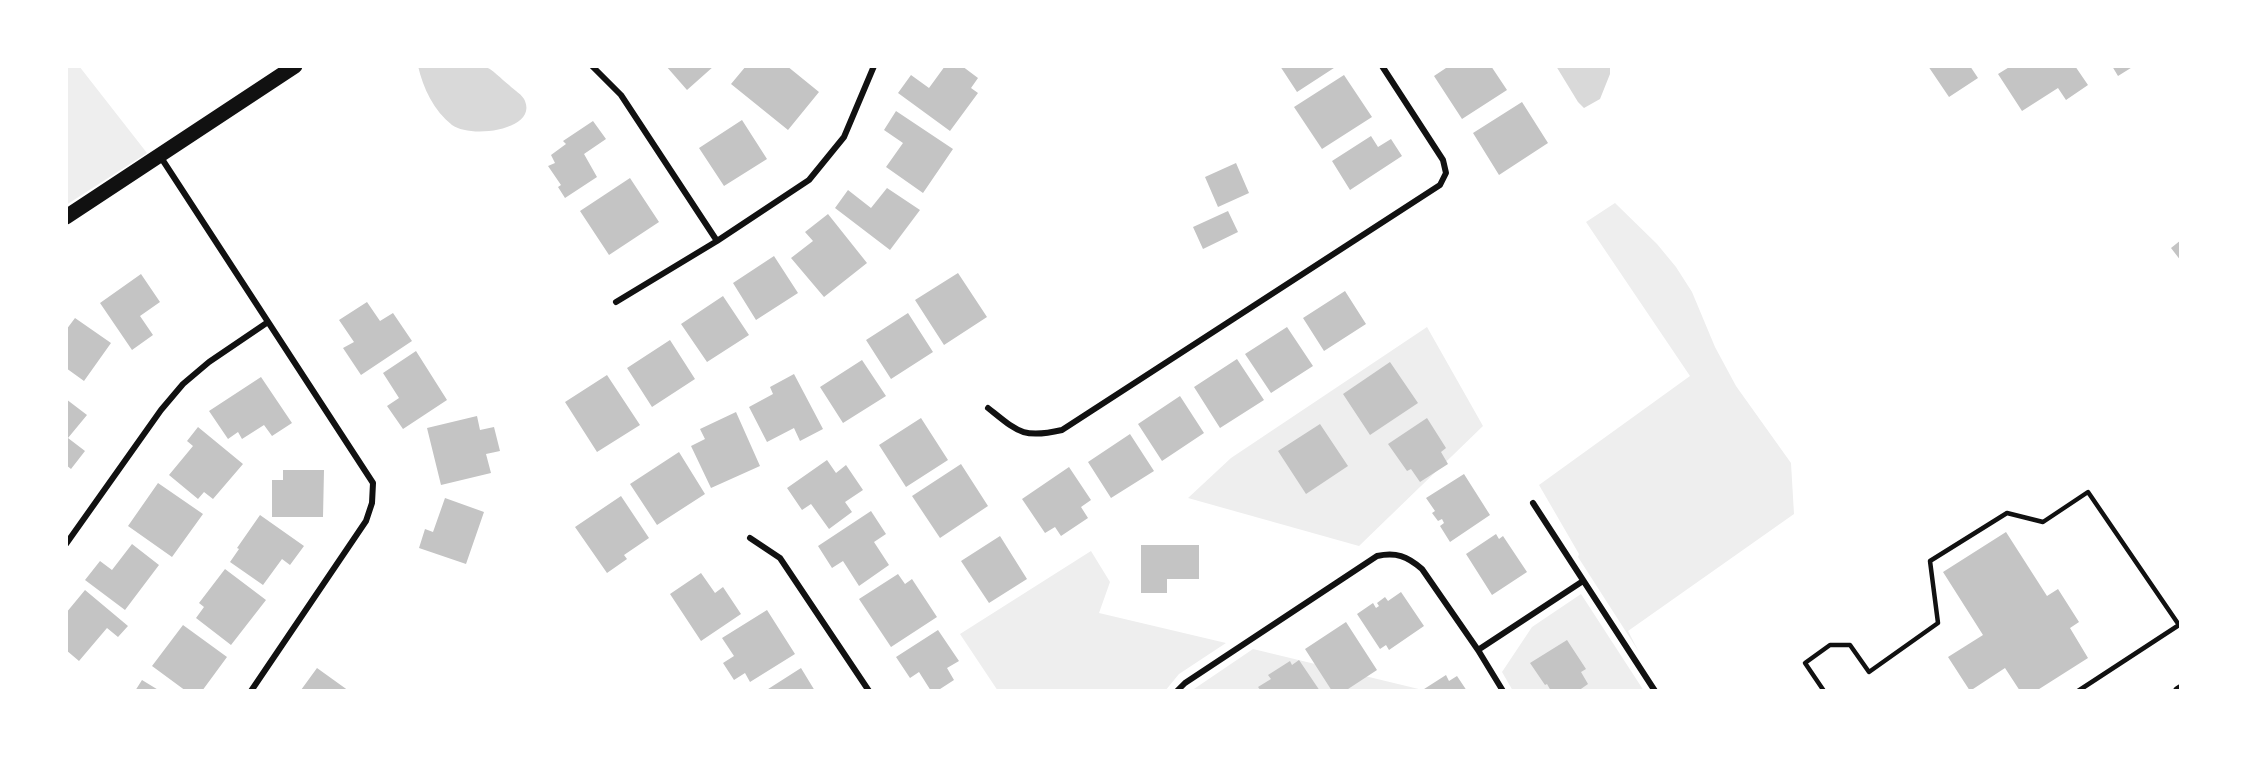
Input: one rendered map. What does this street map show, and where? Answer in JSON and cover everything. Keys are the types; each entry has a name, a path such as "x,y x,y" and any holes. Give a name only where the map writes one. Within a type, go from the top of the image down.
{"main road":[{"path":"66,217 295,66"}],"street":[{"path":"592,66 621,95 717,241"},
{"path":"616,302 717,241 809,180 844,136 874,66"},
{"path":"988,408 1016,430 1039,435 1062,430 1440,185 1446,173 1443,160 1382,66"},
{"path":"160,156 373,483 372,503 366,521 251,691"},
{"path":"66,544 161,410 183,384 209,362 268,322"},
{"path":"1533,504 1655,691"},
{"path":"750,538 780,558 869,691"},
{"path":"1177,691 1185,682 1377,556 1388,554 1399,554 1410,558 1422,568 1503,691"},
{"path":"1478,650 1582,581"}],"lane":[{"path":"1824,691 1805,663 1830,645 1850,645 1869,672 1938,623 1930,561 2007,513 2043,522 2088,492 2179,625 2078,691"}],"shaded area":[{"path":"66,66 79,66 147,153 66,205 68,180 66,174"},
{"path":"418,66 486,67 522,97 526,111 521,119 500,129 473,131 461,129 452,125 435,106 426,91"},
{"path":"1556,66 1610,66 1610,74 1600,99 1584,108"},
{"path":"1615,203 1657,244 1676,267 1692,292 1715,347 1736,386 1791,463 1794,514 1628,631 1639,652 1578,557 1579,554 1539,485 1690,376 1586,222"},
{"path":"1427,327 1483,426 1359,546 1188,498 1231,458"},
{"path":"1091,551 1110,582 1099,613 1226,643 1179,674 1165,691 998,691 960,634"},
{"path":"1581,594 1644,691 1513,691 1502,672 1532,627"},
{"path":"1253,649 1427,691 1191,691"}],"building":[{"path":"666,66 714,66 687,90"},
{"path":"746,66 787,66 819,92 788,130 731,84"},
{"path":"945,66 962,66 978,78 971,88 978,93 950,131 898,93 911,75 929,88"},
{"path":"1280,66 1337,66 1297,92"},
{"path":"1449,66 1491,66 1507,90 1462,119 1434,76"},
{"path":"1928,66 1970,66 1978,78 1949,97"},
{"path":"2011,66 2075,66 2088,85 2066,100 2058,88 2022,111 1998,74"},
{"path":"2112,66 2134,66 2118,76"},
{"path":"1344,75 1372,117 1322,149 1294,107"},
{"path":"1522,102 1548,143 1499,175 1473,133"},
{"path":"896,111 953,149 923,193 886,167 903,143 884,130"},
{"path":"742,120 767,159 724,186 699,148"},
{"path":"593,121 606,139 584,154 597,177 565,198 558,187 561,185 548,166 555,163 551,155 566,144 563,141"},
{"path":"1371,136 1378,147 1391,139 1402,156 1350,190 1332,161"},
{"path":"1236,163 1249,193 1218,207 1205,177"},
{"path":"630,178 659,222 609,255 580,211"},
{"path":"887,188 920,210 890,250 835,208 848,190 871,208"},
{"path":"1228,211 1238,232 1203,249 1193,227"},
{"path":"828,214 867,263 824,297 791,258 813,241 805,232"},
{"path":"2181,240 2181,261 2171,248"},
{"path":"774,256 798,293 756,320 733,283"},
{"path":"958,273 987,317 944,345 915,300"},
{"path":"141,274 160,302 140,316 153,335 132,350 100,303"},
{"path":"1345,291 1366,324 1324,351 1303,318"},
{"path":"723,296 749,335 707,362 681,324"},
{"path":"367,302 380,321 393,313 412,341 361,375 343,348 354,342 339,320"},
{"path":"908,313 933,352 891,379 866,340"},
{"path":"75,318 111,343 84,381 66,368 66,330"},
{"path":"1287,327 1313,366 1271,393 1245,354"},
{"path":"670,340 695,379 652,407 627,368"},
{"path":"416,351 447,400 403,429 387,406 399,398 383,373"},
{"path":"1237,359 1264,400 1220,428 1194,387"},
{"path":"862,360 886,396 843,423 820,387"},
{"path":"1390,362 1418,403 1370,435 1343,394"},
{"path":"794,374 823,429 800,441 794,428 767,442 749,407 773,394 770,387"},
{"path":"607,375 640,425 597,452 565,402"},
{"path":"261,377 292,423 272,436 264,425 242,439 238,432 228,439 209,411"},
{"path":"1180,396 1204,433 1162,461 1138,424"},
{"path":"66,399 87,415 68,438 85,451 71,469 66,465"},
{"path":"736,412 760,466 711,488 691,446 705,439 700,429"},
{"path":"477,416 480,430 494,427 500,451 486,454 491,473 441,485 427,428"},
{"path":"921,418 948,460 906,487 879,445"},
{"path":"1427,418 1446,448 1441,452 1448,464 1420,482 1411,469 1407,471 1388,444"},
{"path":"1320,424 1348,466 1306,494 1278,451"},
{"path":"198,427 243,464 213,499 204,492 198,499 169,475 193,446 187,441"},
{"path":"1130,434 1154,471 1111,498 1088,462"},
{"path":"679,452 705,494 657,525 630,484"},
{"path":"827,460 836,473 846,465 863,490 845,502 852,512 829,529 811,504 802,510 787,488"},
{"path":"961,464 988,506 940,538 912,496"},
{"path":"1069,467 1091,500 1081,507 1088,518 1061,536 1055,527 1045,533 1022,499"},
{"path":"283,470 324,470 323,517 272,517 272,480 283,480"},
{"path":"1464,474 1490,515 1450,542 1440,526 1444,523 1442,519 1438,521 1432,513 1435,511 1426,498"},
{"path":"158,483 203,514 172,557 128,526"},
{"path":"621,496 649,538 624,555 627,559 607,573 575,527"},
{"path":"445,498 484,512 466,564 419,548 425,529 433,532"},
{"path":"871,511 886,534 874,542 889,565 859,586 843,561 832,568 818,546"},
{"path":"260,515 304,546 290,565 282,559 263,585 230,562"},
{"path":"2006,532 2047,596 2058,589 2079,622 2070,628 2088,658 2036,691 2020,691 2005,668 1970,691 1948,657 1983,635 1943,572"},
{"path":"1496,534 1499,539 1503,536 1527,572 1492,595 1466,554"},
{"path":"1000,536 1027,579 989,603 961,561"},
{"path":"132,544 159,565 125,610 85,580 100,561 112,570"},
{"path":"1141,545 1199,545 1199,579 1167,579 1167,593 1141,593"},
{"path":"225,569 266,600 231,645 196,618 204,607 199,603"},
{"path":"701,573 715,593 723,587 741,614 701,641 670,594"},
{"path":"898,574 905,584 912,579 937,617 891,647 859,599"},
{"path":"85,590 128,626 118,637 107,628 79,661 66,650 66,613"},
{"path":"1401,592 1424,626 1389,650 1386,645 1380,649 1357,614 1373,603 1376,608 1379,606 1377,603 1385,597 1388,601"},
{"path":"767,610 795,654 750,682 745,673 734,680 723,663 734,656 722,638"},
{"path":"1346,622 1377,670 1345,691 1332,691 1305,649"},
{"path":"183,625 227,657 202,691 186,691 152,666"},
{"path":"938,630 959,661 947,668 954,680 937,691 931,691 919,672 910,678 896,657"},
{"path":"1567,640 1586,669 1581,672 1588,684 1578,691 1551,691 1530,663"},
{"path":"1299,660 1320,691 1261,691 1258,687 1271,679 1268,675 1290,661 1292,665"},
{"path":"317,668 349,691 301,690"},
{"path":"801,668 815,691 765,691"},
{"path":"1446,675 1449,681 1457,676 1467,691 1421,691"},
{"path":"142,680 160,691 135,691"}]}
